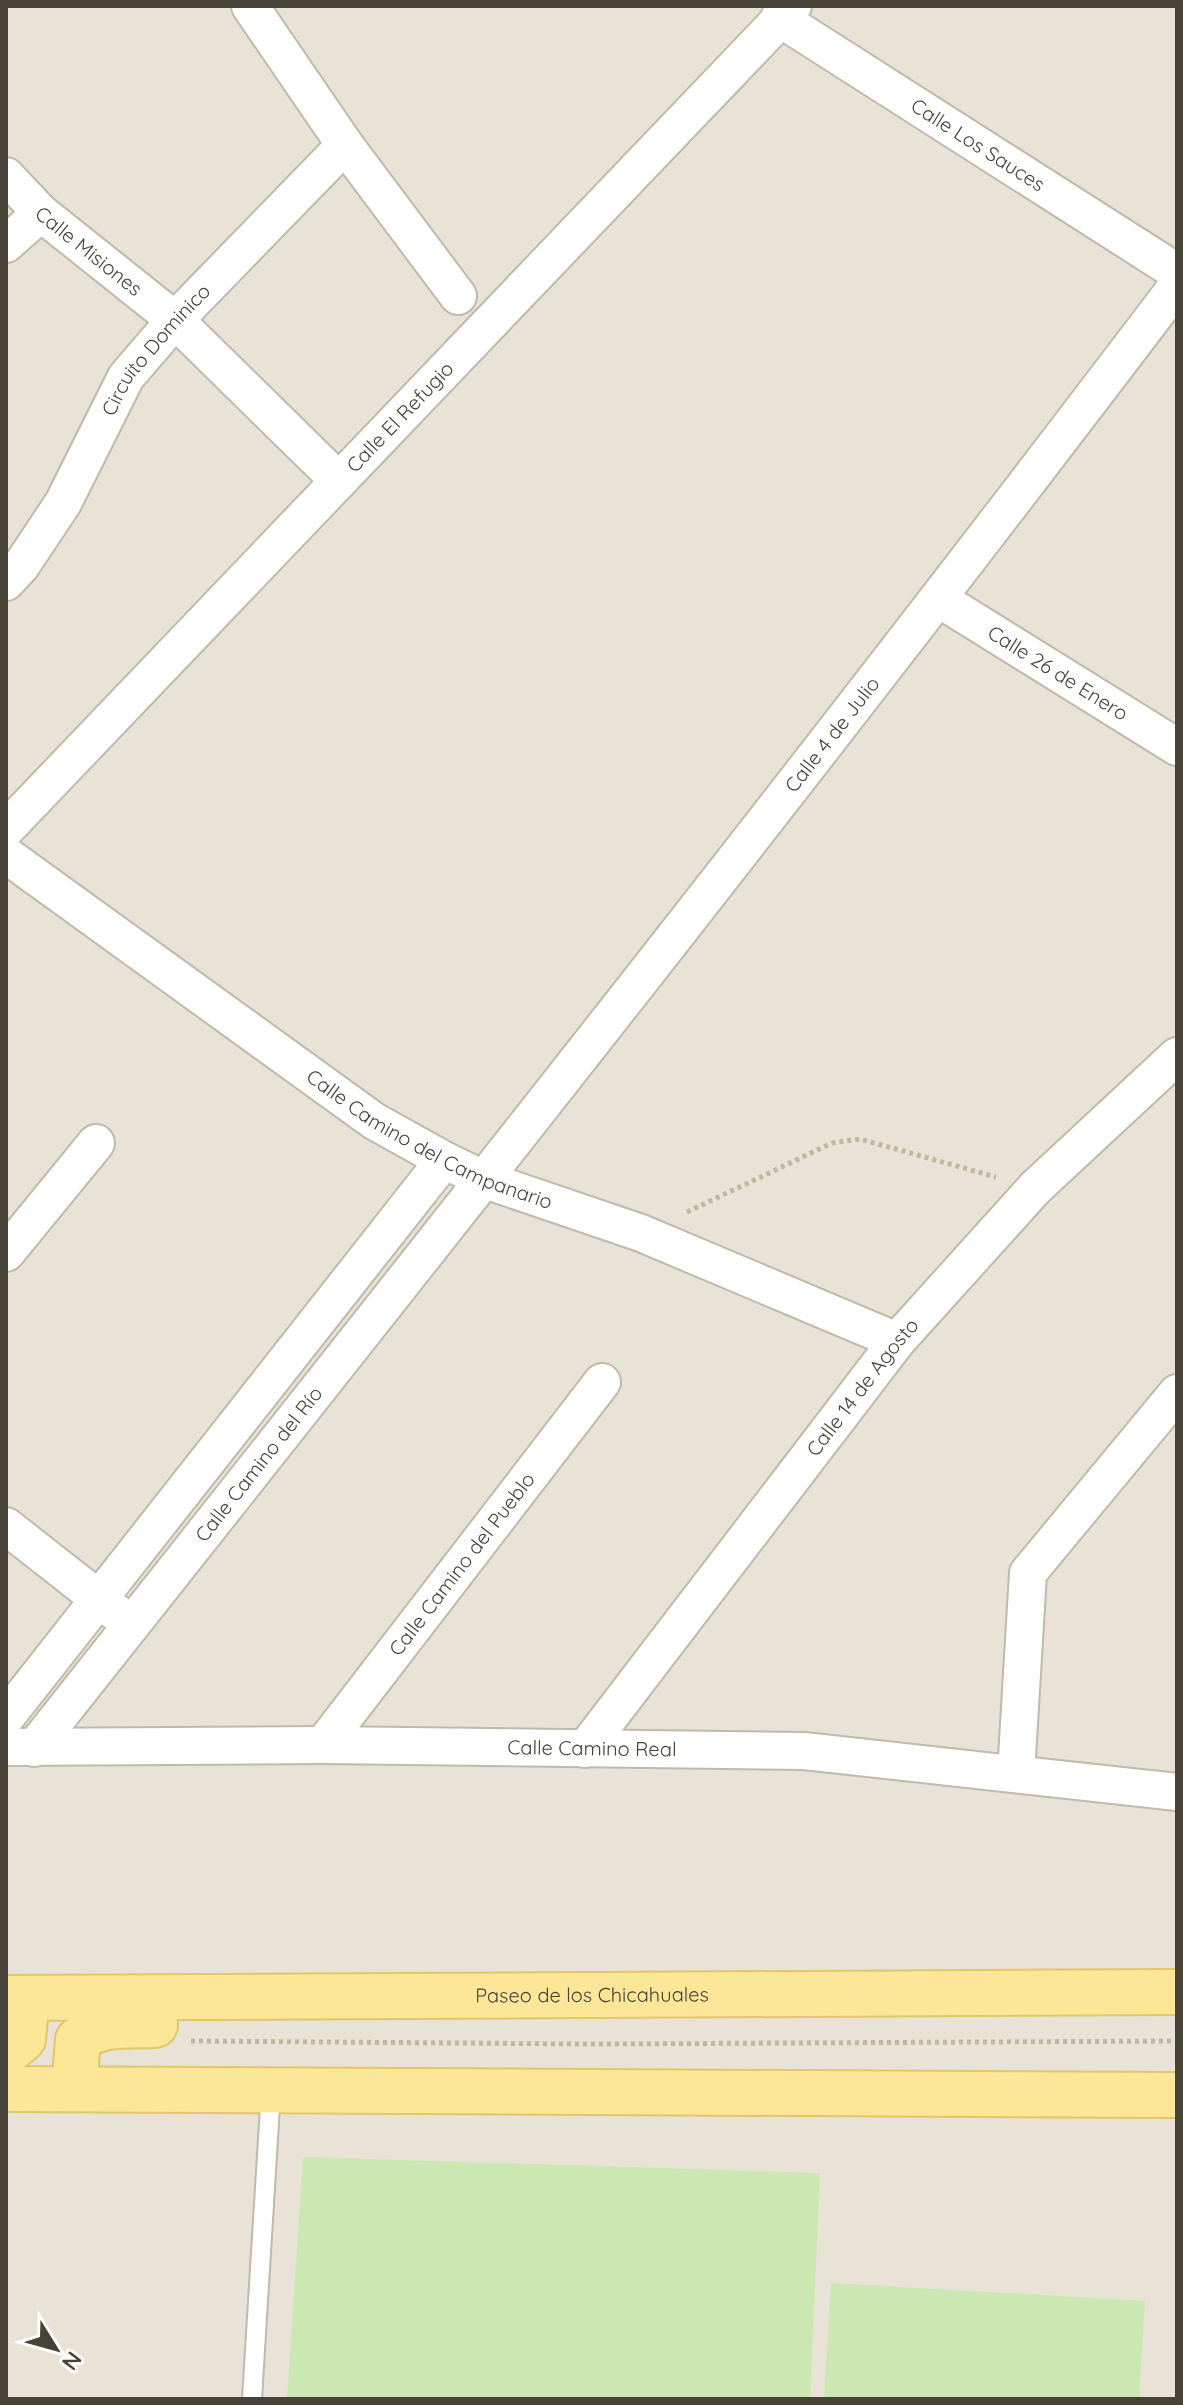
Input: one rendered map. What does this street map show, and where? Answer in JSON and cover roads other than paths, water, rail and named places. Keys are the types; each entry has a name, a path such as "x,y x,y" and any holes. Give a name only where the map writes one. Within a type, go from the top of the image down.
{"main road":[{"name":"Paseo de los Chicahuales","path":"16,1998 1177,1992"},
{"path":"74,2089 78,2040 92,2029 112,2026 362,2024 415,1996"},
{"path":"6,2053 23,2039 16,1998"},
{"path":"6,2089 1177,2095"}],"street":[{"path":"250,6 345,145 458,296"},
{"name":"Calle Los Sauces","path":"786,12 1177,272"},
{"name":"Calle El Refugio","path":"6,829 786,12"},
{"name":"Circuito Dominico","path":"6,582 21,566 63,503 126,377 175,320 345,145"},
{"name":"Calle Misiones","path":"6,176 41,213 175,320 339,481"},
{"path":"6,244 41,213"},
{"name":"Calle 4 de Julio","path":"485,1180 939,599 1177,286"},
{"name":"Calle 26 de Enero","path":"939,599 1177,747"},
{"name":"Calle Camino del Campanario","path":"6,855 374,1121 444,1160 485,1180 641,1233 897,1341"},
{"name":"Calle 14 de Agosto","path":"585,1749 897,1341 1035,1188 1177,1056"},
{"path":"6,1253 96,1143"},
{"name":"Calle Camino del Río","path":"6,1717 444,1160"},
{"name":"Calle Camino del Río","path":"20,1748 132,1624 485,1180"},
{"name":"Calle Camino del Pueblo","path":"323,1745 602,1382"},
{"path":"1016,1774 1028,1573 1177,1393"},
{"path":"6,1526 132,1624"},
{"name":"Calle Camino Real","path":"20,1748 323,1745 804,1751 1177,1792"}],"lane":[{"path":"252,2399 271,2090"}]}
